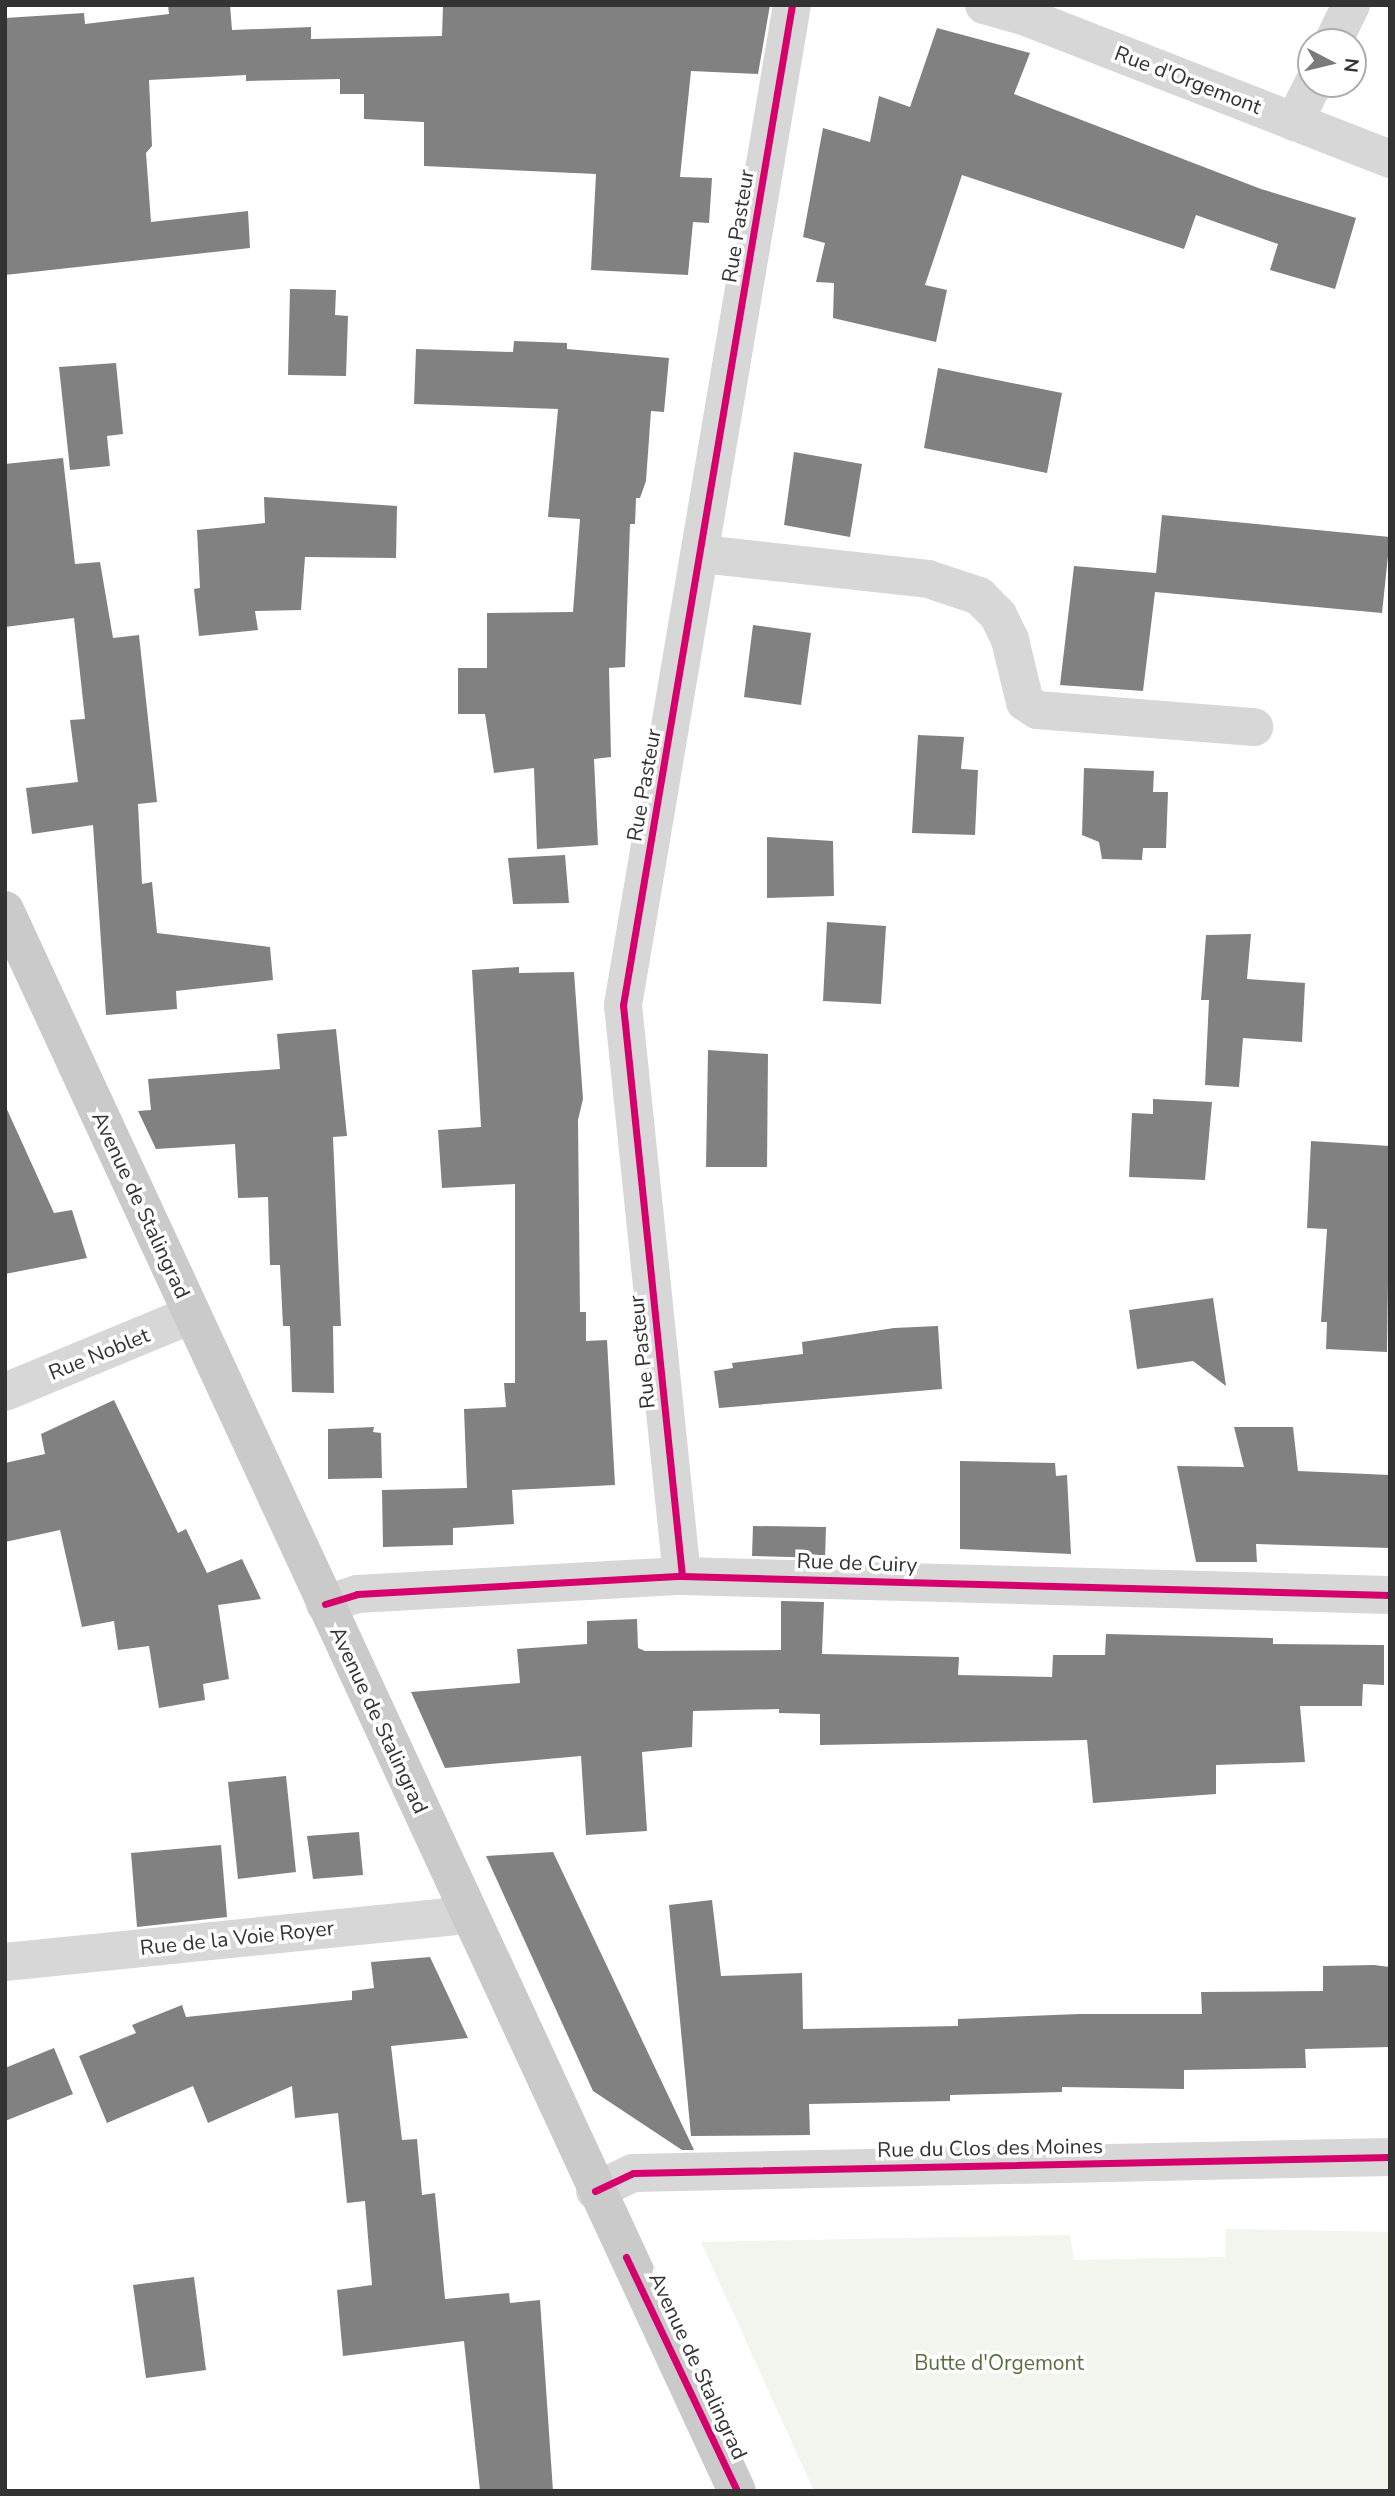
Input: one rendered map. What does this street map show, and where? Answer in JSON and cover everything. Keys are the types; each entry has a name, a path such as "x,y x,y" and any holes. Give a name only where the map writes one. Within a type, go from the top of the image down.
{"main road":[{"name":"Avenue de Stalingrad","path":"5,910 737,2491"}],"street":[{"name":"Rue Pasteur","path":"682,1576 623,1005 718,556 792,5"},
{"name":"Rue d'Orgemont","path":"984,5 1026,17 1390,159"},
{"path":"1340,28 1351,5"},
{"path":"1294,122 1306,98"},
{"path":"718,556 929,579 979,596 998,615 1010,640 1025,702 1037,710 1254,727"},
{"name":"Rue Noblet","path":"5,1392 191,1315"},
{"name":"Rue de Cuiry","path":"325,1604 356,1594 682,1576 1390,1595"},
{"name":"Rue de la Voie Royer","path":"5,1962 469,1915"},
{"name":"Rue du Clos des Moines","path":"596,2191 633,2174 1390,2157"}],"green space":[{"name":"Butte d'Orgemont","path":"1226,2229 1390,2232 1390,2491 814,2491 701,2242 1070,2235 1074,2260 1225,2257"}],"building":[{"path":"168,5 230,5 232,30 311,27 311,39 442,36 443,5 770,5 758,74 691,71 680,177 712,178 709,223 693,222 688,275 591,270 596,174 424,166 424,122 364,119 364,94 340,94 340,79 246,81 246,75 149,80 152,146 146,153 151,222 248,211 250,248 5,275 5,18 84,13 85,24 169,14"},
{"path":"937,28 1030,53 1014,94 1261,189 1356,218 1335,289 1270,270 1278,244 1196,215 1184,249 962,175 925,285 947,290 936,342 833,318 834,283 816,282 825,243 803,237 823,128 870,142 879,96 910,107"},
{"path":"290,289 336,290 335,315 348,316 346,376 288,375"},
{"path":"514,341 567,343 567,349 669,358 664,412 651,411 646,481 640,498 636,498 635,524 630,524 625,667 609,668 611,757 594,759 598,845 537,849 534,768 494,773 485,714 458,714 458,668 487,668 487,613 573,612 580,519 548,517 558,409 414,404 416,349 513,352"},
{"path":"116,363 123,434 107,436 110,466 70,470 59,367"},
{"path":"938,368 1062,393 1047,473 924,448"},
{"path":"794,452 862,464 850,537 784,525"},
{"path":"63,458 75,564 100,562 113,638 139,635 157,802 138,804 142,884 152,882 157,933 270,947 273,980 176,991 177,1009 106,1015 93,825 32,834 26,788 78,782 70,720 85,719 74,618 5,627 5,464"},
{"path":"264,497 397,506 396,558 305,557 301,610 255,611 258,630 199,636 194,589 200,588 197,530 265,523"},
{"path":"1162,515 1390,537 1382,613 1155,592 1143,691 1060,685 1074,566 1156,573"},
{"path":"753,625 811,633 801,705 744,697"},
{"path":"918,735 964,737 961,769 978,770 975,835 912,833"},
{"path":"1084,768 1154,771 1153,792 1168,792 1166,848 1143,848 1142,860 1102,859 1099,842 1082,835"},
{"path":"767,837 833,841 834,896 767,898"},
{"path":"565,855 569,903 513,904 508,858"},
{"path":"827,922 886,926 881,1004 823,1001"},
{"path":"1251,934 1247,979 1305,983 1302,1042 1243,1038 1239,1087 1205,1085 1209,1000 1201,1000 1206,935"},
{"path":"519,967 519,973 574,972 583,1099 578,1120 580,1312 586,1312 586,1341 607,1340 615,1485 512,1490 514,1524 453,1528 453,1545 383,1547 382,1490 467,1488 464,1409 506,1407 504,1383 515,1383 515,1184 442,1188 438,1130 481,1127 472,970"},
{"path":"336,1029 347,1136 333,1137 341,1326 333,1326 334,1393 292,1392 290,1326 283,1326 280,1265 270,1265 268,1197 238,1198 235,1144 156,1149 138,1111 151,1110 148,1079 280,1069 277,1034"},
{"path":"708,1050 768,1054 767,1167 706,1167"},
{"path":"1153,1099 1212,1102 1205,1180 1129,1177 1132,1113 1153,1114"},
{"path":"5,1105 54,1213 72,1210 87,1258 5,1274"},
{"path":"1311,1141 1390,1146 1387,1352 1326,1349 1327,1322 1321,1322 1327,1229 1307,1228"},
{"path":"1213,1298 1226,1386 1193,1361 1137,1369 1129,1310"},
{"path":"938,1326 942,1389 719,1408 714,1371 733,1368 732,1363 803,1354 802,1342 894,1328"},
{"path":"114,1400 178,1533 186,1529 207,1573 242,1559 261,1599 218,1605 229,1679 203,1684 205,1700 159,1708 149,1646 118,1650 114,1621 82,1627 60,1530 5,1542 5,1463 45,1454 41,1434"},
{"path":"374,1427 373,1432 381,1433 382,1478 328,1479 328,1429"},
{"path":"1234,1427 1293,1427 1298,1471 1390,1475 1390,1548 1256,1544 1257,1562 1196,1562 1177,1466 1244,1467"},
{"path":"960,1461 1055,1463 1056,1476 1067,1475 1071,1554 960,1549"},
{"path":"753,1526 826,1527 825,1558 752,1556"},
{"path":"781,1601 824,1602 822,1654 959,1657 958,1675 1052,1677 1053,1655 1105,1655 1106,1634 1273,1638 1273,1644 1384,1645 1384,1685 1363,1684 1362,1706 1300,1706 1305,1762 1216,1765 1216,1794 1093,1803 1087,1740 820,1745 820,1714 779,1713 779,1709 693,1711 692,1747 642,1752 647,1831 586,1835 581,1756 445,1768 411,1692 520,1683 517,1649 587,1644 587,1621 637,1619 638,1648 645,1651 781,1650"},
{"path":"286,1776 296,1872 238,1879 228,1782"},
{"path":"359,1832 363,1875 313,1879 307,1836"},
{"path":"221,1845 227,1917 137,1927 131,1853"},
{"path":"553,1852 694,2150 682,2150 593,2091 486,1856"},
{"path":"712,1900 721,1976 802,1973 803,2029 958,2026 958,2019 1079,2014 1202,2014 1201,1992 1323,1991 1323,1966 1374,1965 1390,1967 1390,2047 1305,2049 1306,2068 1184,2070 1184,2089 1062,2087 1062,2092 950,2095 950,2101 809,2104 810,2135 691,2136 669,1905"},
{"path":"430,1957 468,2038 391,2046 402,2140 417,2139 422,2195 435,2193 445,2299 509,2293 510,2303 540,2300 553,2491 480,2491 464,2341 343,2356 337,2290 372,2285 365,2201 347,2203 338,2113 295,2118 292,2086 208,2123 193,2086 107,2123 79,2056 136,2033 132,2025 182,2005 186,2017 352,2000 352,1991 374,1988 371,1962"},
{"path":"54,2048 73,2094 5,2121 5,2068"},
{"path":"194,2277 206,2370 146,2378 133,2285"}],"cycle path":[{"path":"682,1576 623,1005 792,5"},
{"path":"325,1604 357,1594 682,1576 1390,1595"},
{"path":"595,2191 633,2173 1390,2157"},
{"path":"626,2257 737,2491"}]}
